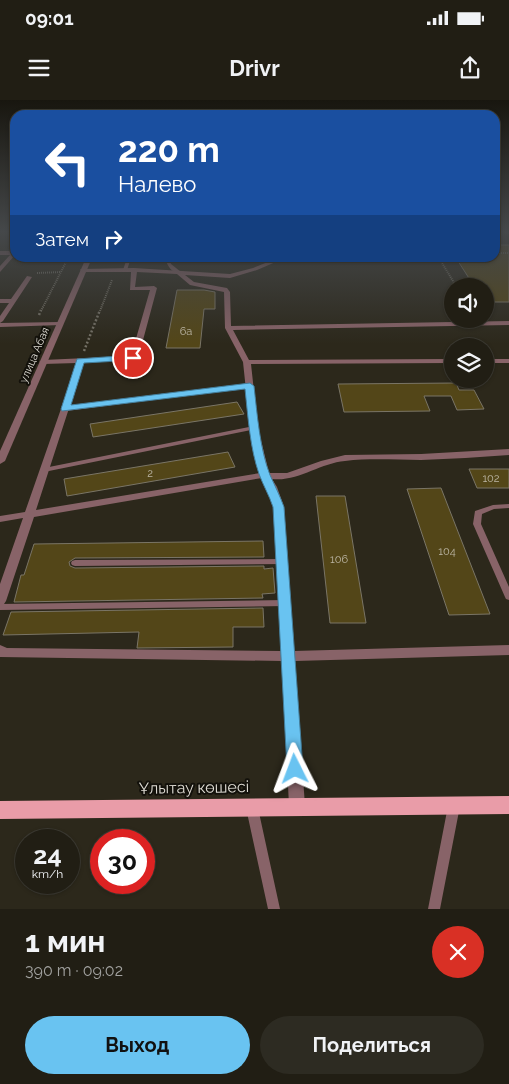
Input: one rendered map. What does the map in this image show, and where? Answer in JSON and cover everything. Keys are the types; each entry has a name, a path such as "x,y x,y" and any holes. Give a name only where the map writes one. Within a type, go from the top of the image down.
{"main road":[{"name":"Ұлытау көшесі","path":"0,810 252,806 509,805"}],"street":[{"path":"83,270 134,270 230,276 256,269"},
{"name":"улица Абая","path":"0,461 83,270"},
{"path":"134,270 132,289 154,288"},
{"path":"44,362 133,358 136,355 157,271"},
{"path":"179,273 192,284 225,289 227,292 228,328 247,362 254,428 265,475 272,487 279,507 297,806"},
{"path":"29,277 0,323 60,324"},
{"path":"0,301 13,301"},
{"path":"228,328 509,323"},
{"path":"0,601 66,409 80,361"},
{"path":"247,362 444,361"},
{"path":"494,361 509,361"},
{"path":"0,519 29,516 265,475 282,477 297,474 344,458 423,457 509,452"},
{"path":"0,650 4,653 289,656 509,650"}],"lane":[{"path":"173,269 179,273"},
{"path":"66,409 250,386"},
{"path":"44,470 254,428"},
{"path":"509,506 493,507 478,513 477,524 509,597"},
{"path":"75,563 282,562"},
{"path":"0,607 285,603"},
{"path":"252,806 274,909"},
{"path":"434,909 454,806"}],"path":[{"path":"35,324 63,269"},
{"path":"80,361 115,270"}],"building":[{"path":"463,269 509,269 509,302 494,302 494,278 469,278"},
{"path":"177,290 215,292 215,309 204,309 200,348 166,348"},
{"path":"444,383 444,388 474,390 484,409 457,410 451,396 424,396 430,411 344,412 338,384"},
{"path":"237,402 244,414 93,437 90,424"},
{"path":"228,452 235,467 67,496 64,479"},
{"path":"469,469 509,469 509,488 477,488"},
{"path":"441,488 490,614 449,615 407,489"},
{"path":"316,496 345,496 366,623 330,623"},
{"path":"263,541 264,557 75,558 69,562 70,566 75,568 264,566 264,569 273,568 275,593 262,594 263,598 14,602 21,575 24,575 34,544"},
{"path":"263,608 264,627 233,627 233,647 137,648 139,632 3,635 11,612"}],"route":[{"path":"133,358 80,361 66,409 250,386 254,428 265,475 272,487 279,507 295,769"}]}
